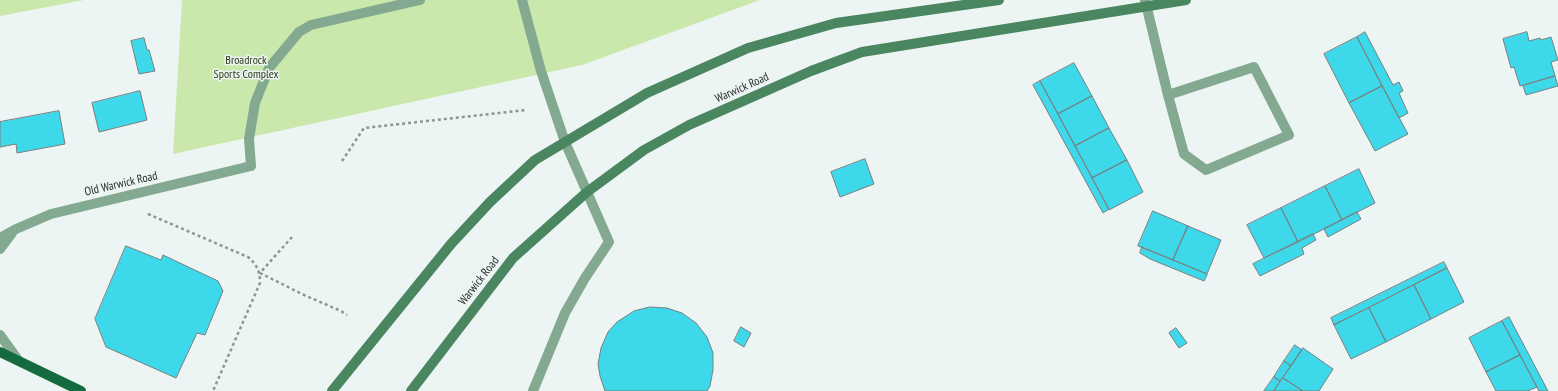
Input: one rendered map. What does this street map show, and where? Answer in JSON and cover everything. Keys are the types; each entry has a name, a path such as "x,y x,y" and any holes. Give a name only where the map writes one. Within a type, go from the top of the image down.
{"main road":[{"path":"332,391 451,244 490,202 534,160 647,93 748,48 836,23 999,0"},
{"name":"Warwick Road","path":"411,391 513,258 587,192 644,150 689,125 811,71 862,52 1146,3 1186,0"},
{"path":"0,352 81,391"}],"street":[{"name":"Old Warwick Road","path":"0,238 16,229 51,214 251,166 249,139 255,103 269,68 299,32 311,24 420,0"},
{"path":"522,0 541,72 565,142 609,242 585,278 565,314 534,391"},
{"path":"1146,3 1168,96 1184,154 1206,170 1288,134 1254,67 1168,96"},
{"path":"0,230 16,229"},
{"path":"0,249 16,229"},
{"path":"0,335 18,360"}],"path":[{"path":"342,161 364,128 526,110"},
{"path":"148,214 248,257 256,264 260,273 260,283 213,391"},
{"path":"260,273 292,237"},
{"path":"260,273 348,315"}],"green space":[{"path":"0,0 84,0 0,16"},
{"name":"Broadrock Sports Complex","path":"182,0 760,0 582,65 173,154"}],"building":[{"path":"1365,32 1393,85 1399,82 1403,91 1399,93 1408,113 1399,118 1357,37"},
{"path":"1527,32 1529,41 1551,37 1558,60 1551,62 1555,76 1520,86 1514,67 1511,68 1503,39"},
{"path":"1357,37 1382,86 1349,103 1324,54"},
{"path":"144,38 155,71 139,74 131,41"},
{"path":"1074,63 1092,96 1058,114 1040,81"},
{"path":"1555,76 1558,86 1526,95 1523,86"},
{"path":"1040,81 1109,209 1103,213 1033,85"},
{"path":"1382,86 1408,134 1375,151 1349,103"},
{"path":"140,91 147,120 99,132 92,103"},
{"path":"1092,96 1109,128 1075,146 1058,114"},
{"path":"59,111 65,144 17,153 16,144 0,147 0,122"},
{"path":"1109,128 1127,160 1092,178 1075,146"},
{"path":"865,159 874,184 840,197 831,172"},
{"path":"1127,160 1143,192 1109,210 1092,178"},
{"path":"1359,169 1375,203 1342,220 1325,186"},
{"path":"1325,186 1342,220 1298,242 1281,208"},
{"path":"1281,208 1298,242 1264,258 1247,225"},
{"path":"1153,211 1188,226 1173,260 1138,246"},
{"path":"1357,212 1361,219 1328,237 1324,229"},
{"path":"1188,226 1221,240 1207,274 1173,260"},
{"path":"1313,234 1316,240 1302,248 1304,254 1260,276 1253,264"},
{"path":"126,246 161,260 163,255 218,281 223,291 205,335 197,333 176,378 106,347 95,319"},
{"path":"1142,247 1207,275 1204,281 1150,259 1140,253"},
{"path":"1444,262 1447,268 1334,325 1331,318"},
{"path":"1447,268 1464,302 1431,319 1414,285"},
{"path":"1414,285 1431,319 1386,342 1369,308"},
{"path":"650,307 667,308 682,313 696,323 707,337 713,353 713,370 710,386 707,391 605,391 598,364 601,348 608,332 617,322 634,311"},
{"path":"1369,308 1386,342 1351,359 1334,325"},
{"path":"1509,317 1548,391 1539,391 1502,321"},
{"path":"1502,321 1520,355 1486,372 1469,338"},
{"path":"741,327 751,333 744,347 734,341"},
{"path":"1176,328 1187,343 1179,348 1169,333"},
{"path":"1295,345 1302,350 1291,366 1284,361"},
{"path":"1303,348 1333,369 1319,391 1303,391 1283,378"},
{"path":"1520,355 1537,387 1528,391 1496,391 1486,372"},
{"path":"1284,361 1291,366 1280,381 1274,377"},
{"path":"1274,377 1280,381 1274,391 1264,391"},
{"path":"1283,378 1303,391 1274,391"}]}
